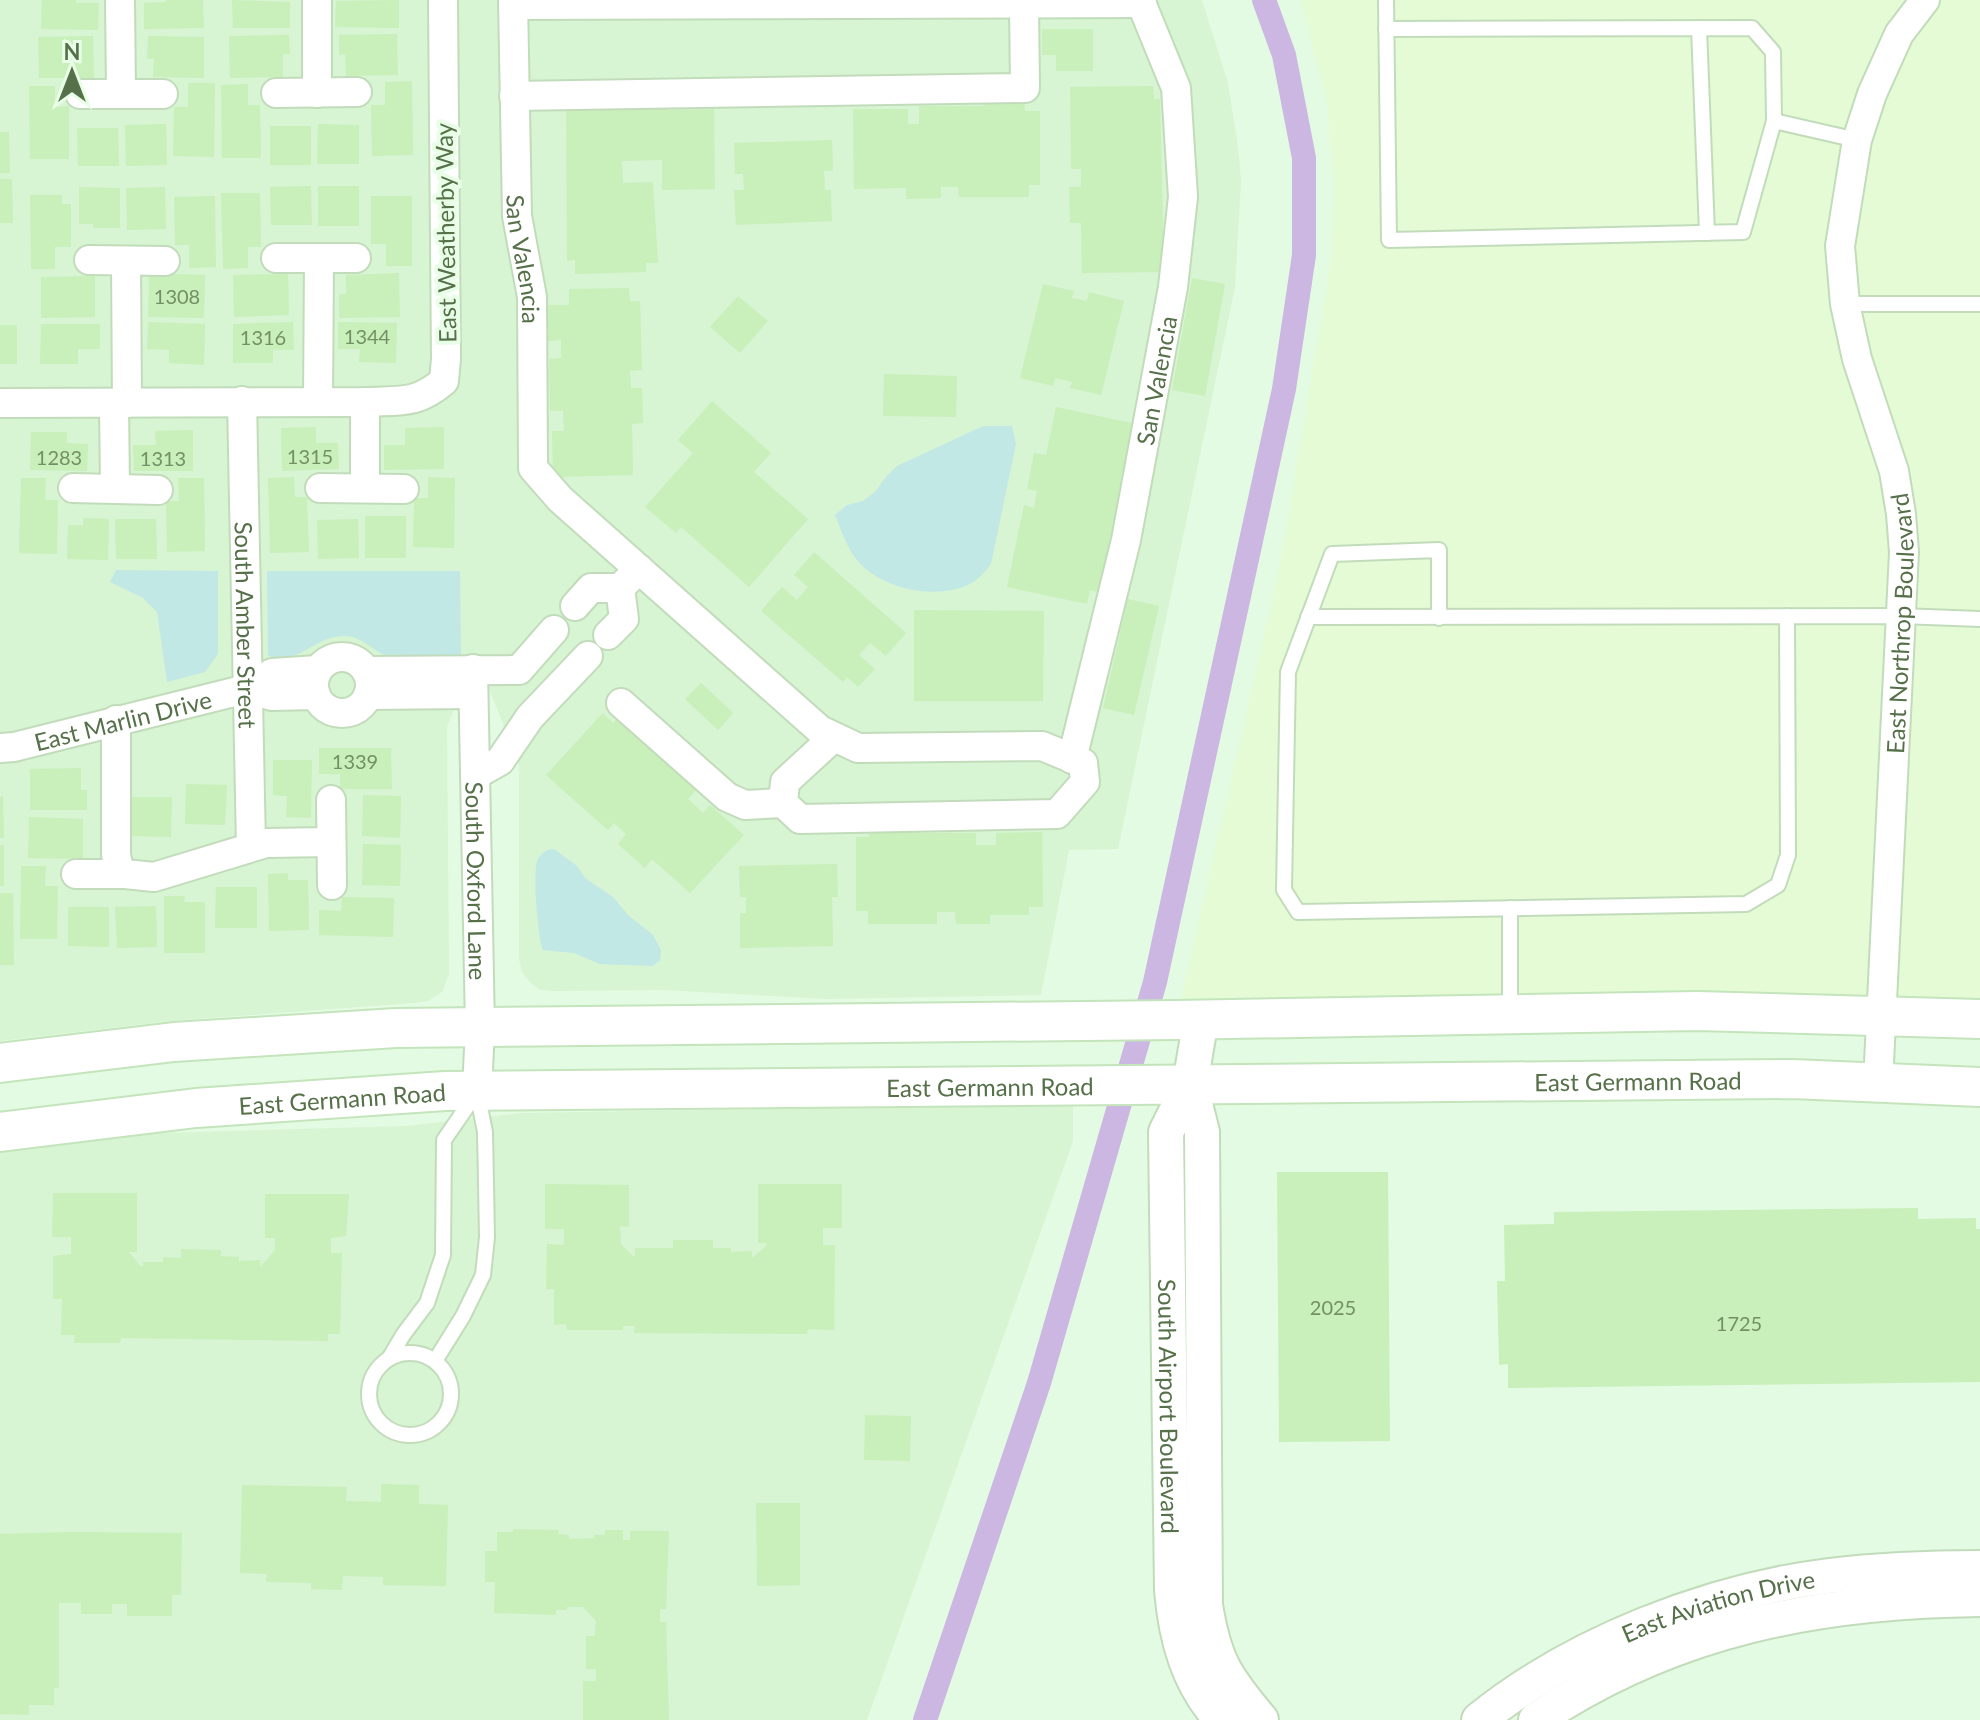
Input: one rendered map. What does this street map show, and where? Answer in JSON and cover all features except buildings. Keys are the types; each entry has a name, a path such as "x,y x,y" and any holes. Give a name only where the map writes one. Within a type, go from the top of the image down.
{"main road":[{"path":"0,1063 174,1042 313,1031 1697,1011 1980,1019"},
{"name":"East Germann Road","path":"0,1132 196,1108 477,1091 1792,1079 1980,1087"}],"street":[{"path":"120,0 121,93"},
{"path":"317,0 317,93"},
{"name":"East Weatherby Way","path":"0,403 365,402 418,399 444,381 443,0"},
{"name":"East Northrop Boulevard","path":"1878,1083 1904,552 1894,471 1857,359 1845,304 1840,246 1857,140 1872,94 1899,34 1925,0"},
{"name":"San Valencia","path":"783,803 800,819 1057,814 1085,782 1083,763 1072,759 1042,746 858,748 820,730 630,579 533,468 532,297 517,216 513,3 1024,5 1141,1 1176,88 1183,197 1173,287 1126,540 1072,759"},
{"path":"514,96 1025,88 1024,5"},
{"path":"276,93 357,92"},
{"path":"80,94 163,94"},
{"path":"276,258 356,258"},
{"path":"318,402 319,259"},
{"path":"89,260 165,261"},
{"path":"115,489 126,261"},
{"name":"South Amber Street","path":"242,401 251,847"},
{"path":"365,402 365,488"},
{"path":"73,488 158,490"},
{"path":"320,488 404,489"},
{"path":"575,606 591,588 630,579 624,619 608,635"},
{"path":"473,681 519,670 554,630"},
{"path":"475,775 500,761 530,717 588,656"},
{"name":"East Marlin Drive","path":"343,657 352,659 367,683 363,703 347,712 329,709 317,682 325,663 343,657"},
{"path":"529,659 559,687"},
{"name":"East Marlin Drive","path":"0,748 246,689 272,673 317,682"},
{"name":"East Marlin Drive","path":"367,683 473,681"},
{"name":"South Oxford Lane","path":"473,681 480,1028 477,1091"},
{"path":"621,703 727,797 745,805 783,803 785,782 834,737"},
{"path":"116,720 116,854 118,866 125,874"},
{"path":"331,800 332,885"},
{"path":"76,874 154,877 266,843 331,842"},
{"name":"South Airport Boulevard","path":"1188,1019 1173,1085 1202,1132 1188,1518 1172,1590 1174,1620 1182,1654 1196,1684 1222,1720"},
{"name":"South Airport Boulevard","path":"1188,1518 1210,1639 1222,1671 1261,1720"},
{"name":"East Aviation Drive","path":"1536,1720 1570,1697 1622,1671 1694,1642 1753,1624 1938,1584 1980,1568"},
{"name":"East Aviation Drive","path":"1479,1720 1540,1677 1586,1653 1646,1625 1706,1603 1826,1576 1895,1569 1980,1599"}],"lane":[{"path":"1386,0 1386,29 1389,240 1743,232 1774,121 1773,52 1752,28 1386,29"},
{"path":"1699,28 1707,233"},
{"path":"1774,121 1857,140"},
{"path":"1845,304 1980,304"},
{"path":"1439,618 1439,550 1332,554 1288,672 1284,890 1298,912 1746,904 1778,885 1788,855 1787,616"},
{"path":"1308,617 1901,616 1980,619"},
{"path":"1510,908 1510,1014"},
{"path":"390,1357 413,1353 435,1361 444,1371 450,1383 448,1410 441,1422 430,1430 417,1435 403,1435 389,1430 378,1421 368,1395 374,1373 390,1357 427,1303 443,1255 444,1140 477,1091"},
{"path":"435,1361 463,1316 483,1275 487,1237 485,1132 477,1091"}],"shaded area":[{"path":"0,0 1202,0 1228,83 1238,147 1241,181 1235,287 1118,849 1069,850 1041,995 827,999 663,990 539,989 522,972 519,959 519,764 476,656 447,727 449,974 442,992 428,1001 413,1003 170,1021 0,1041"},
{"path":"1300,0 1980,0 1980,1019 1176,1020 1280,565 1331,259 1334,184 1327,102"},
{"path":"983,426 1012,426 1016,444 991,564 968,585 940,592 894,585 867,570 850,550 835,515 847,505 863,501 876,491 897,466"},
{"path":"116,570 218,571 218,654 205,672 167,682 157,612 143,598 110,582"},
{"path":"267,571 460,571 461,658 390,657 358,639 345,636 324,640 290,657 268,656"},
{"path":"554,849 577,866 585,878 613,897 628,915 653,935 661,950 660,960 653,966 600,964 574,953 543,950 536,903 536,865 542,854"},
{"path":"1073,1104 1073,1141 867,1720 0,1720 0,1151 127,1134 406,1126 522,1113"}],"waterway":[{"path":"925,1720 1039,1383 1155,982 1284,389 1304,255 1304,158 1284,55 1264,0"}]}
